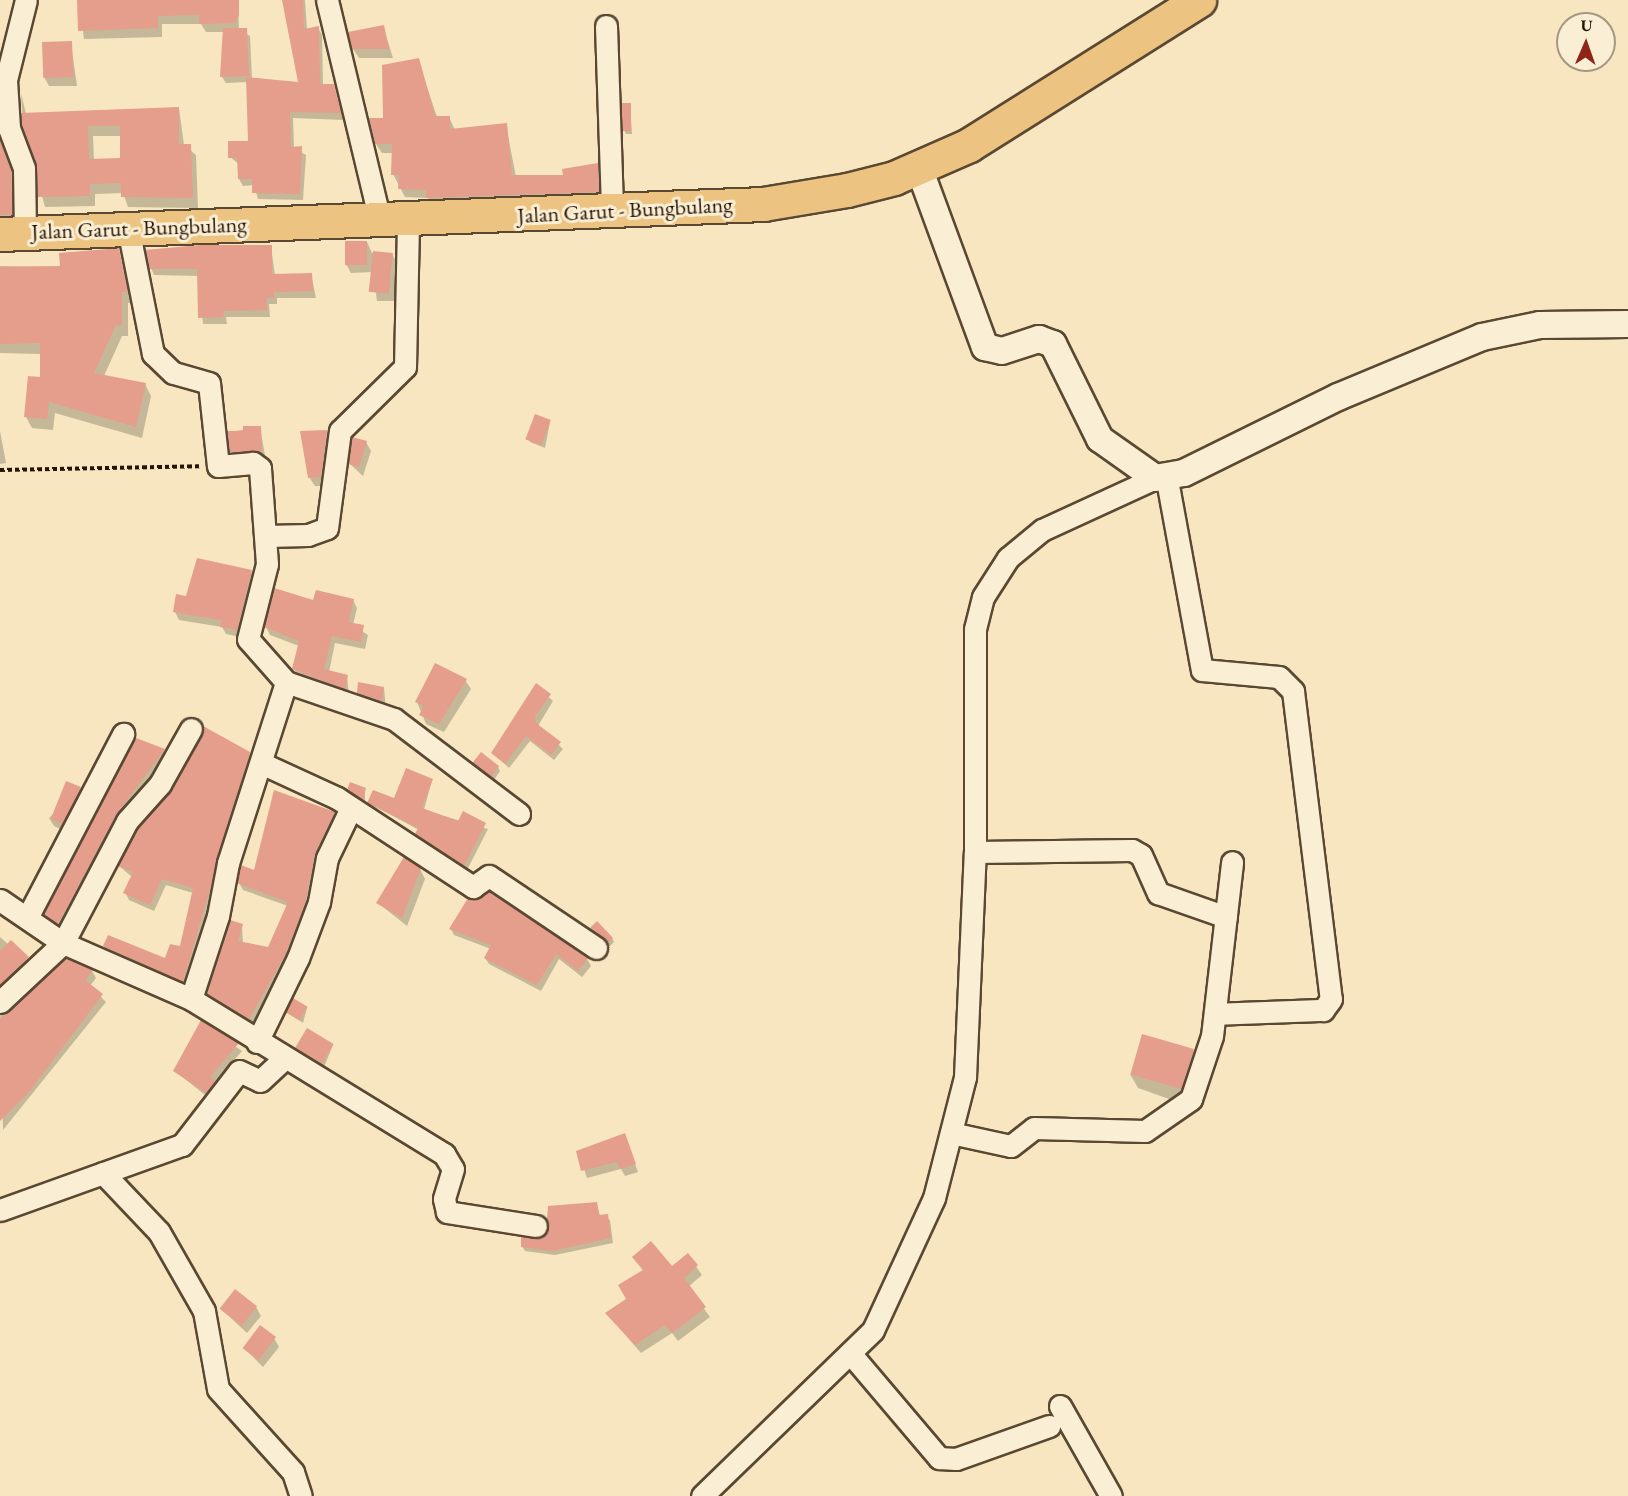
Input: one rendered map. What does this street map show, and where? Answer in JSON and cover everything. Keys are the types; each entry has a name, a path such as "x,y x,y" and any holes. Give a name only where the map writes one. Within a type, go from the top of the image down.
{"main road":[{"name":"Jalan Garut - Bungbulang","path":"12,233 612,211 784,201 919,168 969,145 1199,0"}],"street":[{"path":"12,233 24,168 10,134 6,80 26,0"},
{"path":"266,536 308,535 327,528 340,431 405,367 394,219 327,0"},
{"path":"606,26 612,211"},
{"path":"919,168 985,348 1002,351 1039,339 1053,344 1100,439 1161,479 1202,670 1279,678 1293,691 1331,999 1323,1010 1215,1014"},
{"path":"128,228 148,342 168,369 209,383 218,466 253,463 260,468 267,570 248,642 286,682 394,719 519,814"},
{"path":"702,1496 850,1353 882,1312 934,1198 965,1077 975,852 975,629 982,597 1008,558 1042,530 1464,343 1515,328 1628,324"},
{"path":"191,999 286,682"},
{"path":"0,1002 63,942 127,821 164,778 191,729"},
{"path":"27,918 123,734"},
{"path":"261,763 351,808 472,887 489,876 596,948"},
{"path":"257,1042 298,957 319,902 327,858 351,808"},
{"path":"975,852 1132,850 1141,855 1158,893 1226,917"},
{"path":"951,1133 1011,1146 1034,1128 1144,1131 1191,1099 1206,1064 1215,1014 1232,862"},
{"path":"0,900 63,942 191,999 284,1059 444,1154 453,1169 444,1199 447,1212 536,1226"},
{"path":"0,1210 182,1145 239,1071 260,1081 284,1059"},
{"path":"103,1173 159,1232 204,1311 218,1389 292,1472 301,1496"},
{"path":"850,1353 939,1458 956,1459 1049,1426"},
{"path":"1060,1406 1111,1496"}],"path":[{"path":"0,470 218,466"}],"building":[{"path":"77,0 239,0 239,15 235,23 199,24 199,15 158,16 158,28 78,31"},
{"path":"282,0 303,0 304,29 319,26 320,84 334,84 341,113 290,112 291,147 302,146 300,194 252,193 252,179 238,179 237,158 228,158 228,141 248,141 246,77 298,82"},
{"path":"384,25 389,49 352,49 348,32"},
{"path":"223,28 247,28 249,76 220,77"},
{"path":"72,41 73,77 43,78 42,42"},
{"path":"419,58 435,116 450,116 450,129 507,123 512,175 563,175 562,169 598,163 599,192 426,198 426,190 398,189 399,175 391,175 392,144 375,144 369,118 383,118 382,65"},
{"path":"19,90 21,113 179,107 179,144 191,144 193,198 121,197 121,183 90,184 90,196 37,197 37,167 22,125","holes":["88,126 120,126 120,158 89,159"]},
{"path":"621,103 631,103 631,131 621,131"},
{"path":"0,140 11,170 12,215 0,215"},
{"path":"345,241 367,241 367,265 345,265"},
{"path":"200,245 272,245 272,274 312,273 313,291 274,292 274,298 266,298 267,310 223,311 224,317 198,318 197,269 149,269 145,250"},
{"path":"119,248 128,292 122,292 122,325 116,325 94,373 146,383 136,427 49,402 47,419 24,417 28,376 40,377 40,343 0,344 0,267 60,266 59,253"},
{"path":"373,251 393,253 389,294 369,292"},
{"path":"535,414 551,420 541,445 525,439"},
{"path":"243,426 261,426 262,452 229,452 227,431 243,431"},
{"path":"327,430 321,477 308,478 300,431"},
{"path":"352,437 367,441 359,467 348,464"},
{"path":"197,558 252,570 237,630 220,627 221,620 173,612 176,594 186,596"},
{"path":"274,588 313,600 316,590 354,599 348,622 364,625 361,642 332,636 324,669 348,675 345,689 292,669 299,641 264,627"},
{"path":"435,663 467,679 439,724 419,715 424,706 415,702"},
{"path":"358,682 384,687 382,701 357,693"},
{"path":"536,683 551,694 535,716 536,723 561,742 551,755 526,736 505,764 491,753"},
{"path":"203,726 250,752 183,982 103,946 108,935 165,958 170,944 180,946 193,888 162,879 150,905 123,893 133,872 118,866 138,828 171,790"},
{"path":"136,738 165,749 116,815 58,924 43,914"},
{"path":"481,752 499,766 491,777 472,763"},
{"path":"406,768 433,779 422,808 458,821 463,811 486,823 464,866 415,834 418,828 367,803 373,790 394,798"},
{"path":"66,781 81,787 65,825 51,819"},
{"path":"350,782 366,788 363,800 347,790"},
{"path":"274,790 335,812 315,853 305,904 285,955 249,1019 206,993 230,920 243,924 238,941 268,947 288,902 237,883 241,865 254,870"},
{"path":"404,857 421,868 402,918 376,903"},
{"path":"489,891 588,958 578,971 556,954 537,985 484,958 491,945 449,929 468,898"},
{"path":"597,921 613,938 608,943 590,928"},
{"path":"11,940 29,957 0,985 0,951"},
{"path":"66,958 93,970 85,980 103,994 29,1092 0,1121 0,1019"},
{"path":"293,998 308,1007 299,1020 285,1012"},
{"path":"201,1020 239,1043 210,1077 216,1081 206,1093 173,1071"},
{"path":"307,1028 334,1044 322,1064 295,1048"},
{"path":"1142,1034 1194,1049 1182,1089 1130,1074"},
{"path":"625,1133 636,1164 620,1169 617,1162 581,1171 576,1151"},
{"path":"597,1202 599,1215 608,1214 611,1238 552,1251 521,1247 521,1237 546,1234 548,1206"},
{"path":"651,1241 672,1266 688,1253 698,1265 684,1278 706,1307 672,1333 665,1325 635,1345 605,1313 626,1299 618,1285 643,1270 632,1257"},
{"path":"235,1289 257,1306 242,1326 220,1309"},
{"path":"260,1325 276,1337 259,1360 243,1348"}]}
